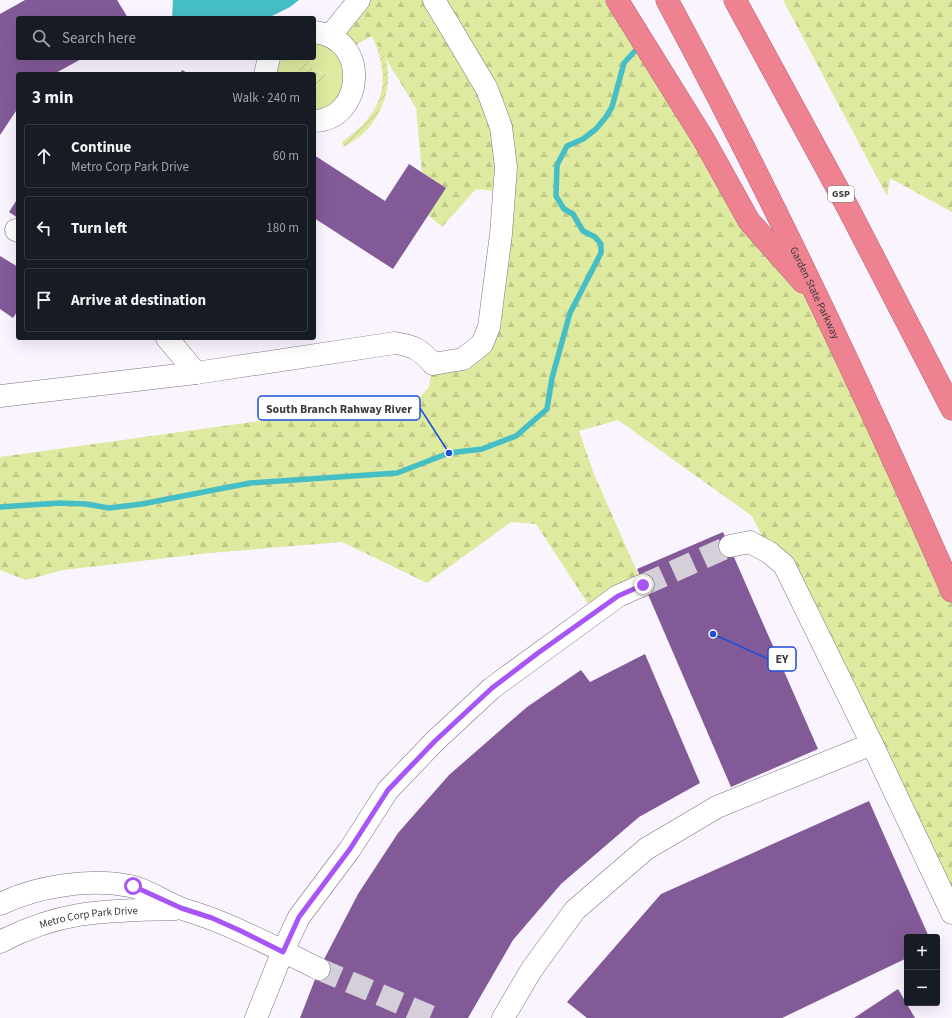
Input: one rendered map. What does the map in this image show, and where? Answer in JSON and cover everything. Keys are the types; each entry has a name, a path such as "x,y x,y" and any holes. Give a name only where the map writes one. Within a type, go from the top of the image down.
{"highway":[{"path":"617,0 704,140 749,221 822,303"},
{"name":"GSP","path":"737,3 847,206 952,409"},
{"name":"Garden State Parkway","path":"670,5 822,303 952,591"}],"lane":[{"path":"316,120 331,116 344,107 352,94 355,79 353,63 346,50 322,34 359,0"},
{"path":"0,396 196,373 394,342 409,345 422,351 433,364 463,359 482,344 489,327 501,234 506,167 501,127 487,90 434,0"},
{"path":"266,72 268,60"},
{"path":"169,340 196,373"},
{"path":"730,546 750,542 770,553 784,565 872,744 952,913"},
{"path":"256,1018 299,917 350,849 388,790 435,741 492,688 618,596 643,585"},
{"path":"503,1018 532,970 575,910 646,848 717,807 872,744"},
{"name":"Metro Corp Park Drive","path":"3,902 47,888 108,884 133,886 181,908 212,918 319,968"},
{"path":"3,902 22,931"},
{"name":"Metro Corp Park Drive","path":"0,942 22,931 54,919 86,912 181,908"}],"green space":[{"path":"359,0 617,0 704,140 822,303 952,591 952,913 752,516 618,420 579,431 594,474 643,585 594,613 536,524 511,522 427,583 342,542 210,553 63,570 26,580 0,570 0,457 419,399 429,387 433,364 482,344 504,192 476,189 442,227 428,215 445,188 422,172 416,108 372,36 346,50 339,42"},
{"path":"783,0 952,0 952,212 890,178 887,196"},
{"path":"316,33 339,42 352,94 316,120 316,85 326,83 327,77 322,72 313,71 310,66 302,72 266,72 268,60 316,60"},
{"path":"372,36 385,57 388,76 385,96 378,115 373,123 359,137 344,147 342,142 367,120 375,108 380,96 383,83 382,68"},
{"path":"302,60 308,62 314,70 324,73 327,77 326,83 316,85 316,72 300,72 299,65"}],"water":[{"path":"173,0 299,0 290,7 272,16 172,16"}],"building":[{"path":"25,0 117,0 127,16 16,16 16,60 79,60 58,72 16,72 16,111 0,135 0,14"},
{"path":"316,156 385,201 409,164 446,188 393,269 316,219"},
{"path":"16,201 16,217 9,212"},
{"path":"0,256 16,266 16,313 13,318 0,309"},
{"path":"723,532 818,749 731,787 637,569"},
{"path":"645,654 700,783 639,817 561,884 513,940 468,1018 300,1018 319,969 358,894 398,833 449,775 527,707 581,670 590,682"},
{"path":"869,801 928,934 904,934 904,959 782,1018 587,1018 567,1002 661,894"},
{"path":"898,989 904,999 904,1006 908,1006 915,1018 854,1018"}],"waterway":[{"path":"0,507 59,503 86,504 109,508 142,504 250,483 397,473 449,453 482,449 516,436 547,409 552,378 570,313 601,253 601,244 595,237 583,231 573,214 564,209 556,196 557,165 567,146 583,139 596,129 606,117 612,107 624,63 634,52"}],"tunnel":[{"path":"643,585 730,546"},
{"path":"319,969 435,1018"}],"place":[{"name":"South Branch Rahway River","path":"449,453"},
{"name":"EY","path":"713,634"}],"route":[{"path":"133,886 181,908 212,918 283,952 299,917 350,849 388,790 435,741 492,688 538,653 618,596 643,585"}]}
